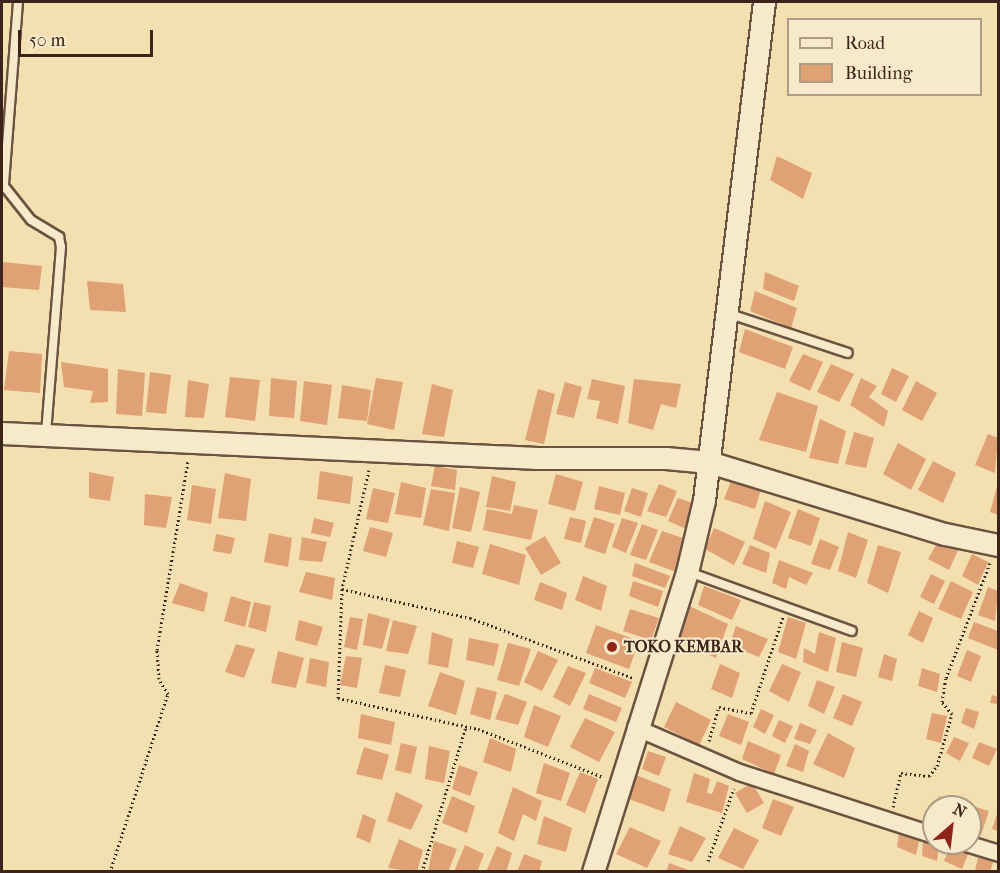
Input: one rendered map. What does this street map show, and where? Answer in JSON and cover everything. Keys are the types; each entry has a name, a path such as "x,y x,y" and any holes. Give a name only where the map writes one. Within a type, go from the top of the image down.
{"street":[{"path":"593,872 635,727 687,572 709,462 764,2"},
{"path":"2,433 709,462 945,534 998,545"},
{"path":"635,727 739,772 922,831"},
{"path":"982,848 999,853"}],"lane":[{"path":"18,2 4,186 30,220 59,237 62,247 46,434"},
{"path":"726,313 848,354"},
{"path":"687,572 852,631"}],"path":[{"path":"110,872 168,694 159,679 157,650 191,442"},
{"path":"375,447 342,589 338,698 466,726 619,783"},
{"path":"890,820 901,774 929,776 937,766 952,714 942,702 946,678 998,545"},
{"path":"342,589 470,618 649,684"},
{"path":"701,756 719,707 751,713 787,606"},
{"path":"422,872 466,726"},
{"path":"708,861 739,772"}],"building":[{"path":"777,156 812,173 803,199 770,180"},
{"path":"2,262 42,266 39,290 2,287"},
{"path":"765,272 799,286 794,301 763,289"},
{"path":"87,281 123,284 126,312 90,310"},
{"path":"755,291 797,308 791,328 750,311"},
{"path":"745,329 793,347 785,369 739,352"},
{"path":"9,351 42,354 40,393 4,390"},
{"path":"803,354 823,362 810,391 789,381"},
{"path":"61,362 108,369 108,402 90,403 93,391 64,387"},
{"path":"831,364 854,374 839,402 817,392"},
{"path":"892,368 909,376 896,402 881,394"},
{"path":"118,369 145,373 142,416 116,414"},
{"path":"150,372 171,375 166,414 146,412"},
{"path":"230,377 260,380 255,421 225,417"},
{"path":"271,378 297,381 294,418 269,416"},
{"path":"376,378 403,382 394,430 367,424"},
{"path":"861,378 877,386 869,397 888,411 884,427 850,405"},
{"path":"592,379 625,386 618,424 596,418 600,401 587,399"},
{"path":"634,379 681,384 676,408 661,404 653,430 628,423"},
{"path":"188,380 209,384 204,418 185,417"},
{"path":"304,381 332,385 327,425 300,421"},
{"path":"916,381 937,393 922,421 902,410"},
{"path":"565,382 582,387 574,418 556,414"},
{"path":"432,384 453,390 444,437 422,434"},
{"path":"342,385 371,390 367,421 338,418"},
{"path":"538,389 555,394 544,444 525,440"},
{"path":"777,392 818,406 806,452 759,440"},
{"path":"820,419 846,431 838,464 809,458"},
{"path":"854,432 874,438 866,468 845,464"},
{"path":"988,434 998,438 995,473 975,465"},
{"path":"898,443 926,459 911,490 883,474"},
{"path":"933,461 956,473 943,503 918,490"},
{"path":"435,466 457,470 455,490 431,486"},
{"path":"320,471 353,477 350,504 317,499"},
{"path":"89,472 114,477 110,501 89,498"},
{"path":"225,473 251,479 246,521 218,518"},
{"path":"556,474 583,482 575,511 548,504"},
{"path":"492,476 516,482 510,511 486,507"},
{"path":"733,476 762,486 755,509 724,499"},
{"path":"401,482 426,488 421,518 395,514"},
{"path":"998,483 998,515 990,512"},
{"path":"659,484 677,491 666,517 647,511"},
{"path":"192,485 216,489 211,524 187,520"},
{"path":"599,486 625,493 620,515 594,509"},
{"path":"460,487 480,492 471,532 452,528"},
{"path":"373,488 395,493 388,523 366,519"},
{"path":"632,488 648,493 641,517 624,511"},
{"path":"431,489 455,493 449,531 423,525"},
{"path":"145,494 172,497 166,528 144,525"},
{"path":"678,498 695,504 686,529 668,521"},
{"path":"765,501 791,512 776,549 753,539"},
{"path":"514,505 538,510 531,540 483,530 487,509 512,514"},
{"path":"798,509 820,518 811,546 788,538"},
{"path":"570,517 586,521 581,543 564,539"},
{"path":"594,517 615,524 605,554 584,547"},
{"path":"314,518 334,523 330,537 311,533"},
{"path":"622,518 638,523 626,553 612,547"},
{"path":"642,524 658,530 646,560 630,555"},
{"path":"370,527 393,533 386,557 363,551"},
{"path":"714,528 745,542 734,565 705,549"},
{"path":"662,531 689,540 676,572 649,562"},
{"path":"848,532 868,540 856,578 838,571"},
{"path":"269,533 292,538 288,567 264,562"},
{"path":"216,534 235,538 231,554 213,551"},
{"path":"545,536 561,563 541,575 525,548"},
{"path":"302,537 327,542 322,562 299,560"},
{"path":"940,538 959,548 949,570 928,559"},
{"path":"820,539 839,547 830,570 811,564"},
{"path":"457,541 479,547 473,568 452,563"},
{"path":"490,544 526,555 519,585 482,574"},
{"path":"750,545 770,553 766,573 742,564"},
{"path":"878,545 901,552 888,593 867,583"},
{"path":"972,554 988,562 978,585 962,576"},
{"path":"779,560 813,573 806,585 789,577 786,589 772,583"},
{"path":"635,563 670,576 665,588 632,576"},
{"path":"306,572 335,578 332,600 299,592"},
{"path":"931,574 945,581 934,604 920,597"},
{"path":"583,576 607,586 601,611 575,600"},
{"path":"633,581 663,591 658,607 629,596"},
{"path":"951,581 973,592 961,619 938,609"},
{"path":"540,582 567,593 562,610 534,600"},
{"path":"180,583 208,593 204,612 172,603"},
{"path":"704,586 741,600 732,620 698,605"},
{"path":"988,587 998,591 995,621 978,615"},
{"path":"231,596 251,602 245,627 224,621"},
{"path":"254,602 271,606 266,632 248,627"},
{"path":"687,605 728,624 716,658 675,639"},
{"path":"630,609 659,618 651,640 623,631"},
{"path":"919,611 933,618 923,643 908,635"},
{"path":"368,613 390,619 382,649 363,645"},
{"path":"350,617 363,619 357,650 344,647"},
{"path":"788,617 806,623 796,659 778,652"},
{"path":"299,620 323,627 317,646 295,640"},
{"path":"393,620 417,626 408,654 386,651"},
{"path":"974,622 998,631 998,650 968,638"},
{"name":"TOKO KEMBAR","path":"596,625 639,641 629,669 586,653"},
{"path":"736,626 768,639 759,657 729,645"},
{"path":"432,632 453,639 448,668 428,664"},
{"path":"819,632 836,638 828,672 803,662 804,648 815,654"},
{"path":"469,638 499,644 494,666 466,660"},
{"path":"842,642 863,648 856,677 836,672"},
{"path":"508,643 531,649 519,686 497,680"},
{"path":"236,644 255,649 244,678 225,672"},
{"path":"967,650 981,656 971,682 957,676"},
{"path":"278,651 304,658 296,688 271,683"},
{"path":"538,651 558,660 542,691 524,682"},
{"path":"884,654 897,659 892,681 878,677"},
{"path":"346,656 362,658 357,688 340,685"},
{"path":"310,658 329,662 326,687 306,683"},
{"path":"720,664 740,673 732,698 711,689"},
{"path":"782,664 801,672 789,702 769,691"},
{"path":"385,665 406,670 400,697 379,693"},
{"path":"568,666 586,673 570,706 553,697"},
{"path":"595,668 632,682 625,698 589,683"},
{"path":"922,668 940,674 937,692 918,686"},
{"path":"440,672 465,681 456,715 428,706"},
{"path":"817,680 835,687 824,714 808,706"},
{"path":"477,687 497,692 490,720 470,714"},
{"path":"505,694 527,702 518,725 495,719"},
{"path":"589,694 622,708 616,722 583,709"},
{"path":"843,694 862,702 852,726 833,718"},
{"path":"992,695 998,697 998,704 990,703"},
{"path":"676,702 711,720 699,745 664,727"},
{"path":"534,705 561,716 548,747 524,737"},
{"path":"966,708 979,712 974,729 961,723"},
{"path":"761,709 774,715 765,734 753,727"},
{"path":"932,713 947,716 941,743 926,739"},
{"path":"361,714 395,722 391,745 358,738"},
{"path":"728,714 749,722 741,745 719,736"},
{"path":"585,718 615,732 599,762 570,747"},
{"path":"779,720 793,726 785,743 772,736"},
{"path":"800,723 817,730 810,744 794,739"},
{"path":"828,733 855,748 844,778 813,764"},
{"path":"954,737 969,743 960,761 946,753"},
{"path":"490,738 516,749 511,772 483,762"},
{"path":"748,741 781,755 774,774 742,759"},
{"path":"979,742 997,749 989,766 972,758"},
{"path":"401,743 417,747 411,774 395,770"},
{"path":"795,744 809,751 803,772 786,766"},
{"path":"429,746 450,751 444,783 425,779"},
{"path":"364,747 389,755 382,780 356,774"},
{"path":"648,751 666,757 659,776 642,769"},
{"path":"544,763 570,773 561,801 536,793"},
{"path":"459,765 478,772 470,796 452,789"},
{"path":"580,772 598,779 585,813 566,805"},
{"path":"694,773 710,779 707,793 712,794 717,781 729,786 722,813 686,802"},
{"path":"636,775 671,789 664,812 629,799"},
{"path":"752,783 764,803 747,813 735,793"},
{"path":"513,787 542,801 536,821 523,814 514,841 498,833"},
{"path":"396,792 423,805 411,830 387,821"},
{"path":"452,796 475,806 467,833 442,823"},
{"path":"773,799 794,807 781,836 762,828"},
{"path":"982,809 989,811 982,832"},
{"path":"998,811 998,831 992,829"},
{"path":"363,814 376,820 370,843 356,837"},
{"path":"544,816 572,828 566,852 537,844"},
{"path":"680,826 706,838 692,862 668,854"},
{"path":"630,827 661,841 647,868 616,854"},
{"path":"734,828 759,840 743,869 718,858"},
{"path":"899,834 919,841 916,855 897,847"},
{"path":"399,839 423,850 417,872 388,868"},
{"path":"434,841 457,849 448,872 428,872"},
{"path":"465,845 484,854 477,872 454,872"},
{"path":"497,846 512,853 506,872 486,872"},
{"path":"524,854 542,861 539,872 517,872"},
{"path":"922,855 938,855 937,861"},
{"path":"947,855 968,855 962,869 944,861"},
{"path":"979,855 994,859 990,872 975,871"},
{"path":"669,863 691,871 691,872 666,872"}],"place":[{"name":"TOKO KEMBAR","path":"612,647"}]}
